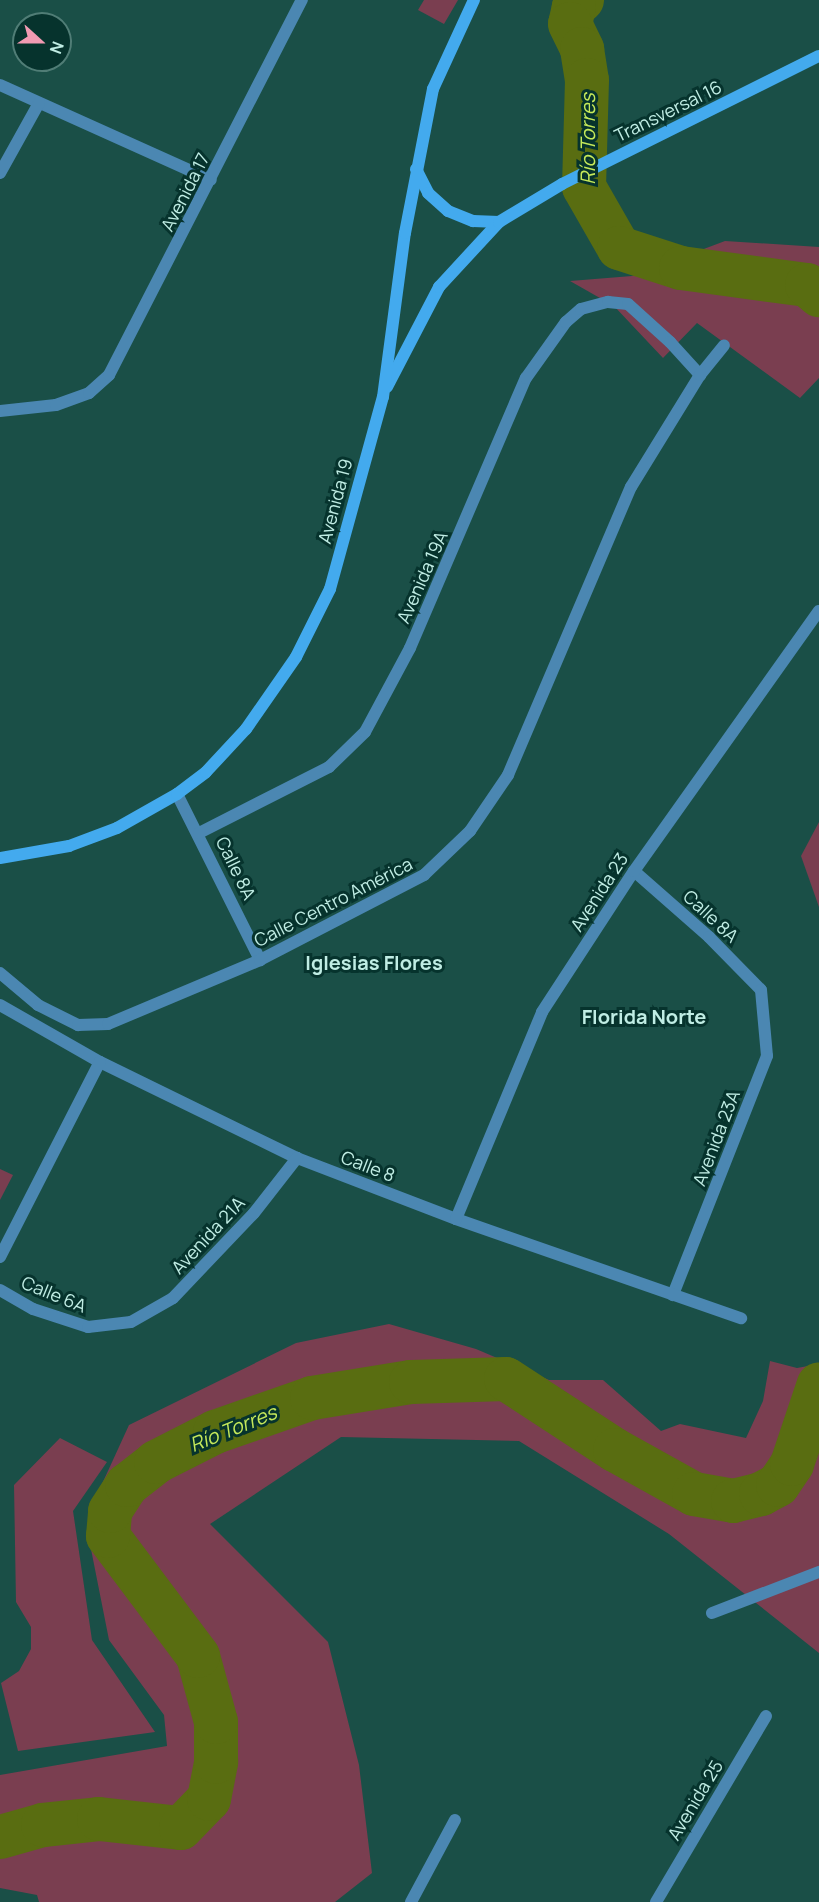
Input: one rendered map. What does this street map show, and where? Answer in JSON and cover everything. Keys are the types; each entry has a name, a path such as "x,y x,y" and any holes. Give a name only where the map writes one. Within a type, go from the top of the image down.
{"main road":[{"name":"Avenida 19","path":"0,858 69,846 117,828 177,794 206,771 246,729 296,657 330,589 383,397 416,169 433,89 474,0"},
{"name":"Transversal 16","path":"383,397 439,287 499,222 562,184 819,56"},
{"path":"416,169 428,193 448,211 472,221 499,222"}],"street":[{"name":"Avenida 17","path":"0,411 57,405 89,393 109,375 302,0"},
{"path":"0,85 211,180"},
{"path":"0,173 39,103"},
{"name":"Avenida 19A","path":"199,833 329,767 365,732 410,648 526,378 566,321 580,309 608,302 628,304 670,342 700,375"},
{"name":"Calle Centro América","path":"0,973 38,1005 78,1025 108,1024 261,960 424,876 470,831 508,775 631,487 700,375 724,345"},
{"name":"Avenida 23","path":"456,1219 542,1012 634,871 819,611"},
{"name":"Calle 8A","path":"177,794 199,833 261,960"},
{"name":"Calle 8A","path":"634,871 709,937 761,990"},
{"name":"Avenida 23A","path":"673,1296 767,1056 761,990"},
{"name":"Calle 8","path":"0,1005 100,1062 297,1158 456,1219 741,1318"},
{"path":"0,1257 100,1062"},
{"name":"Avenida 21A","path":"131,1322 173,1298 254,1213 297,1158"},
{"name":"Calle 6A","path":"0,1290 33,1309 88,1327 131,1322"},
{"path":"712,1612 819,1572"},
{"name":"Avenida 25","path":"656,1902 766,1716"},
{"path":"411,1902 455,1820"}],"shaded area":[{"path":"424,0 458,0 444,24 418,10"},
{"path":"725,241 819,247 819,378 800,398 697,323 663,358 614,306 570,281 632,276"},
{"path":"819,822 819,907 801,856"},
{"path":"0,1169 13,1175 0,1200"},
{"path":"389,1324 476,1349 549,1380 603,1380 661,1431 680,1424 746,1438 763,1401 770,1361 797,1368 819,1364 819,1653 669,1534 519,1441 341,1437 210,1524 328,1642 359,1765 372,1873 335,1902 39,1902 37,1895 0,1888 0,1775 167,1746 164,1715 109,1640 88,1534 102,1484 129,1425 296,1343"},
{"path":"60,1438 107,1462 73,1511 92,1640 155,1732 18,1751 1,1683 19,1671 31,1649 31,1627 16,1602 14,1485"}],"waterway":[{"name":"Río Torres","path":"582,0 574,7 570,24 582,49 587,80 584,187 619,248 681,268 807,285 819,295"},
{"name":"Río Torres","path":"0,1837 43,1825 99,1819 181,1828 209,1799 216,1762 216,1722 198,1656 108,1536 110,1511 127,1485 156,1462 215,1432 312,1398 411,1382 506,1379 615,1450 694,1494 733,1501 761,1494 778,1485 792,1464 819,1384"}],"district":[{"name":"Iglesias Flores","path":"374,962"},
{"name":"Florida Norte","path":"644,1016"}]}
